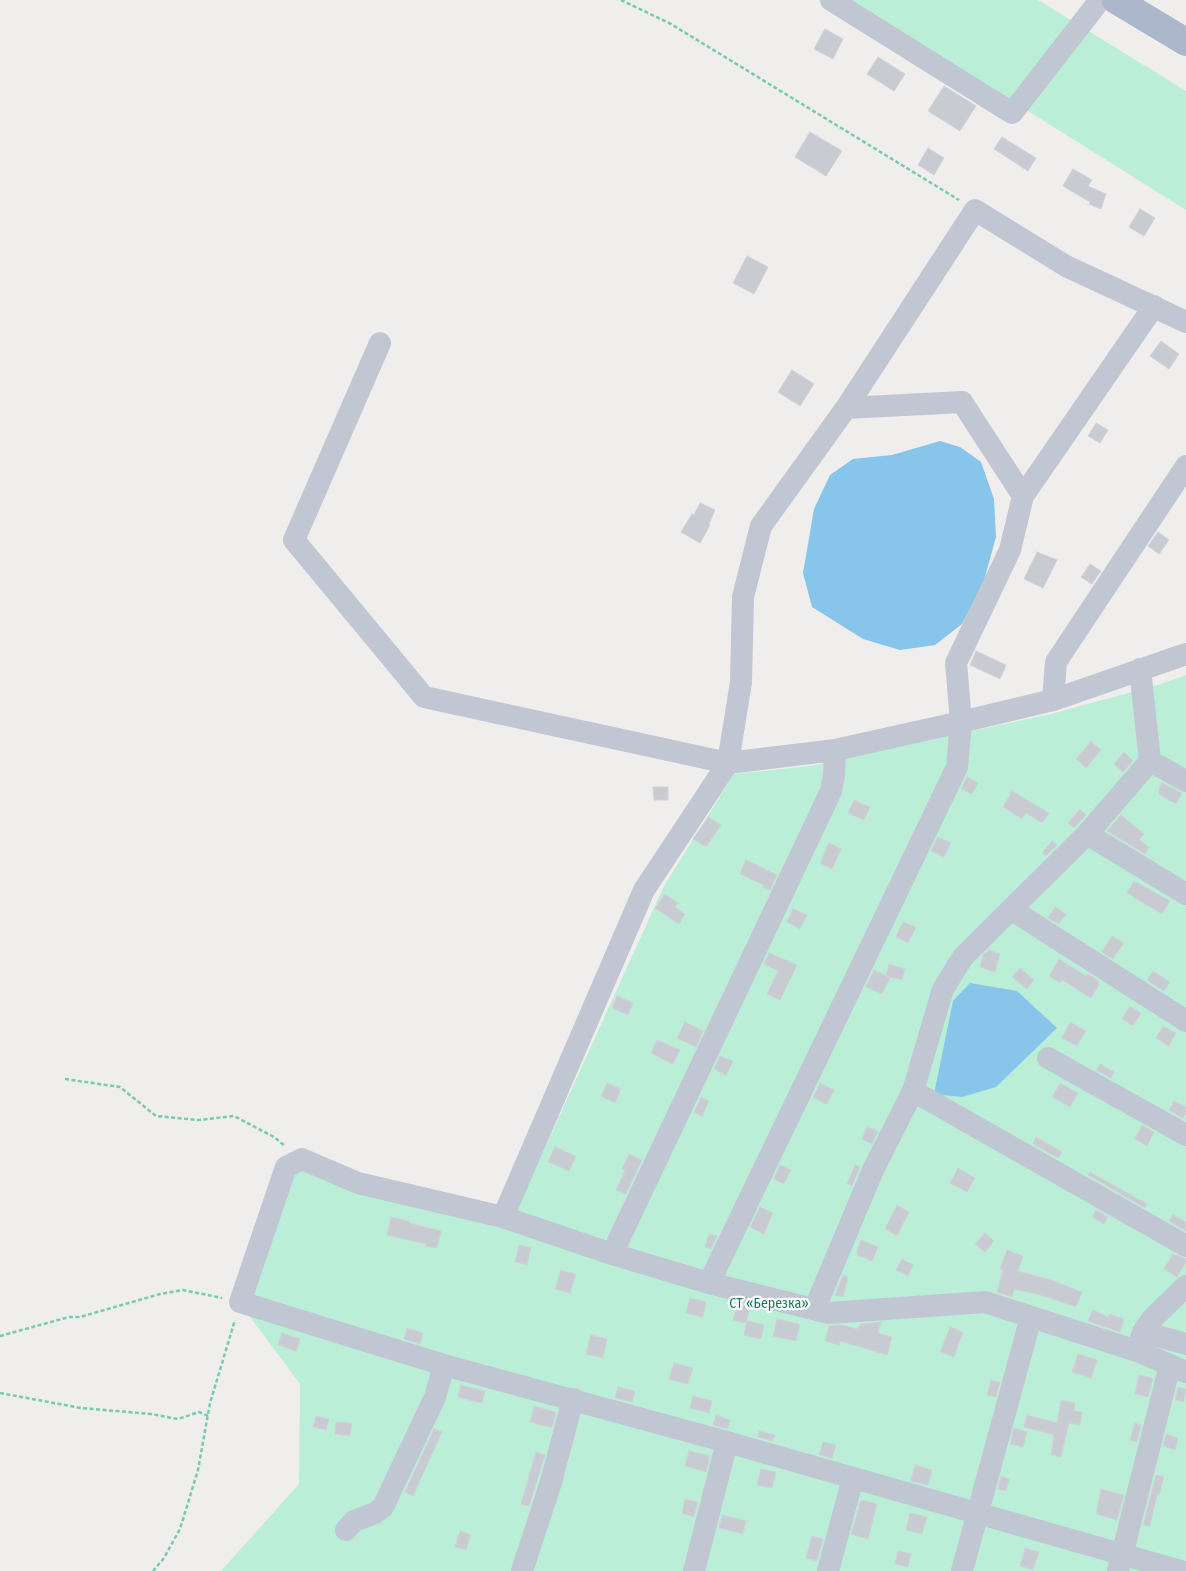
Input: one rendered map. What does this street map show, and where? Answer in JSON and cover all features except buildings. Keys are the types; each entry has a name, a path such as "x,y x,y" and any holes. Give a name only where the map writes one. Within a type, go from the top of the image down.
{"main road":[{"path":"1124,2 1186,42"}],"street":[{"path":"831,0 1012,113 1100,0"},
{"path":"503,1217 644,890 728,763 740,682 743,596 760,526 846,408 975,210 1066,266 1186,322"},
{"path":"710,1283 957,767 961,722 956,663 1010,550 1023,496 1154,306"},
{"path":"380,343 294,540 424,697 728,763 835,750 961,722 1053,700 1140,668 1186,654"},
{"path":"846,408 962,402 1023,496"},
{"path":"1053,700 1056,662 1186,466"},
{"path":"815,1308 873,1170 913,1091 943,989 963,957 1087,834 1150,761 1140,668"},
{"path":"612,1254 831,791 835,750"},
{"path":"1150,761 1186,781"},
{"path":"1087,834 1186,894"},
{"path":"1012,910 1186,1021"},
{"path":"1048,1058 1186,1134"},
{"path":"913,1091 1186,1246"},
{"path":"1181,1571 1120,1563 978,1513 573,1399 444,1365 240,1302 286,1167 302,1159 358,1183 503,1217 612,1254 710,1283 829,1313 985,1302 1031,1317 1140,1341 1186,1344"},
{"path":"1140,1341 1153,1318 1186,1286"},
{"path":"962,1571 1031,1317"},
{"path":"1120,1563 1178,1369 1140,1341"},
{"path":"346,1530 354,1521 375,1513 383,1507 435,1397 444,1365"},
{"path":"522,1571 552,1482 573,1399"},
{"path":"694,1571 727,1442"},
{"path":"828,1571 853,1478"}],"path":[{"path":"621,0 671,24 975,210"},
{"path":"65,1079 120,1088 156,1116 198,1120 234,1116 274,1137 302,1159"},
{"path":"0,1336 69,1317 80,1317 160,1294 183,1290 240,1302 208,1416 198,1470 180,1529 164,1558 154,1571"},
{"path":"0,1393 80,1408 151,1414 178,1419 199,1412 208,1416"}],"green space":[{"path":"851,0 1038,0 1186,91 1186,210"},
{"name":"СТ «Березка»","path":"1186,675 1186,1571 221,1571 299,1484 300,1384 247,1313 296,1165 508,1229 664,886 734,774 810,766 1051,714 1158,685"}],"water":[{"path":"940,441 960,447 981,462 994,499 996,537 983,584 962,624 935,645 900,650 863,639 812,607 803,573 814,509 830,475 853,459 892,455"},
{"path":"970,983 1017,991 1057,1028 996,1087 962,1097 934,1094 953,1001"}]}
